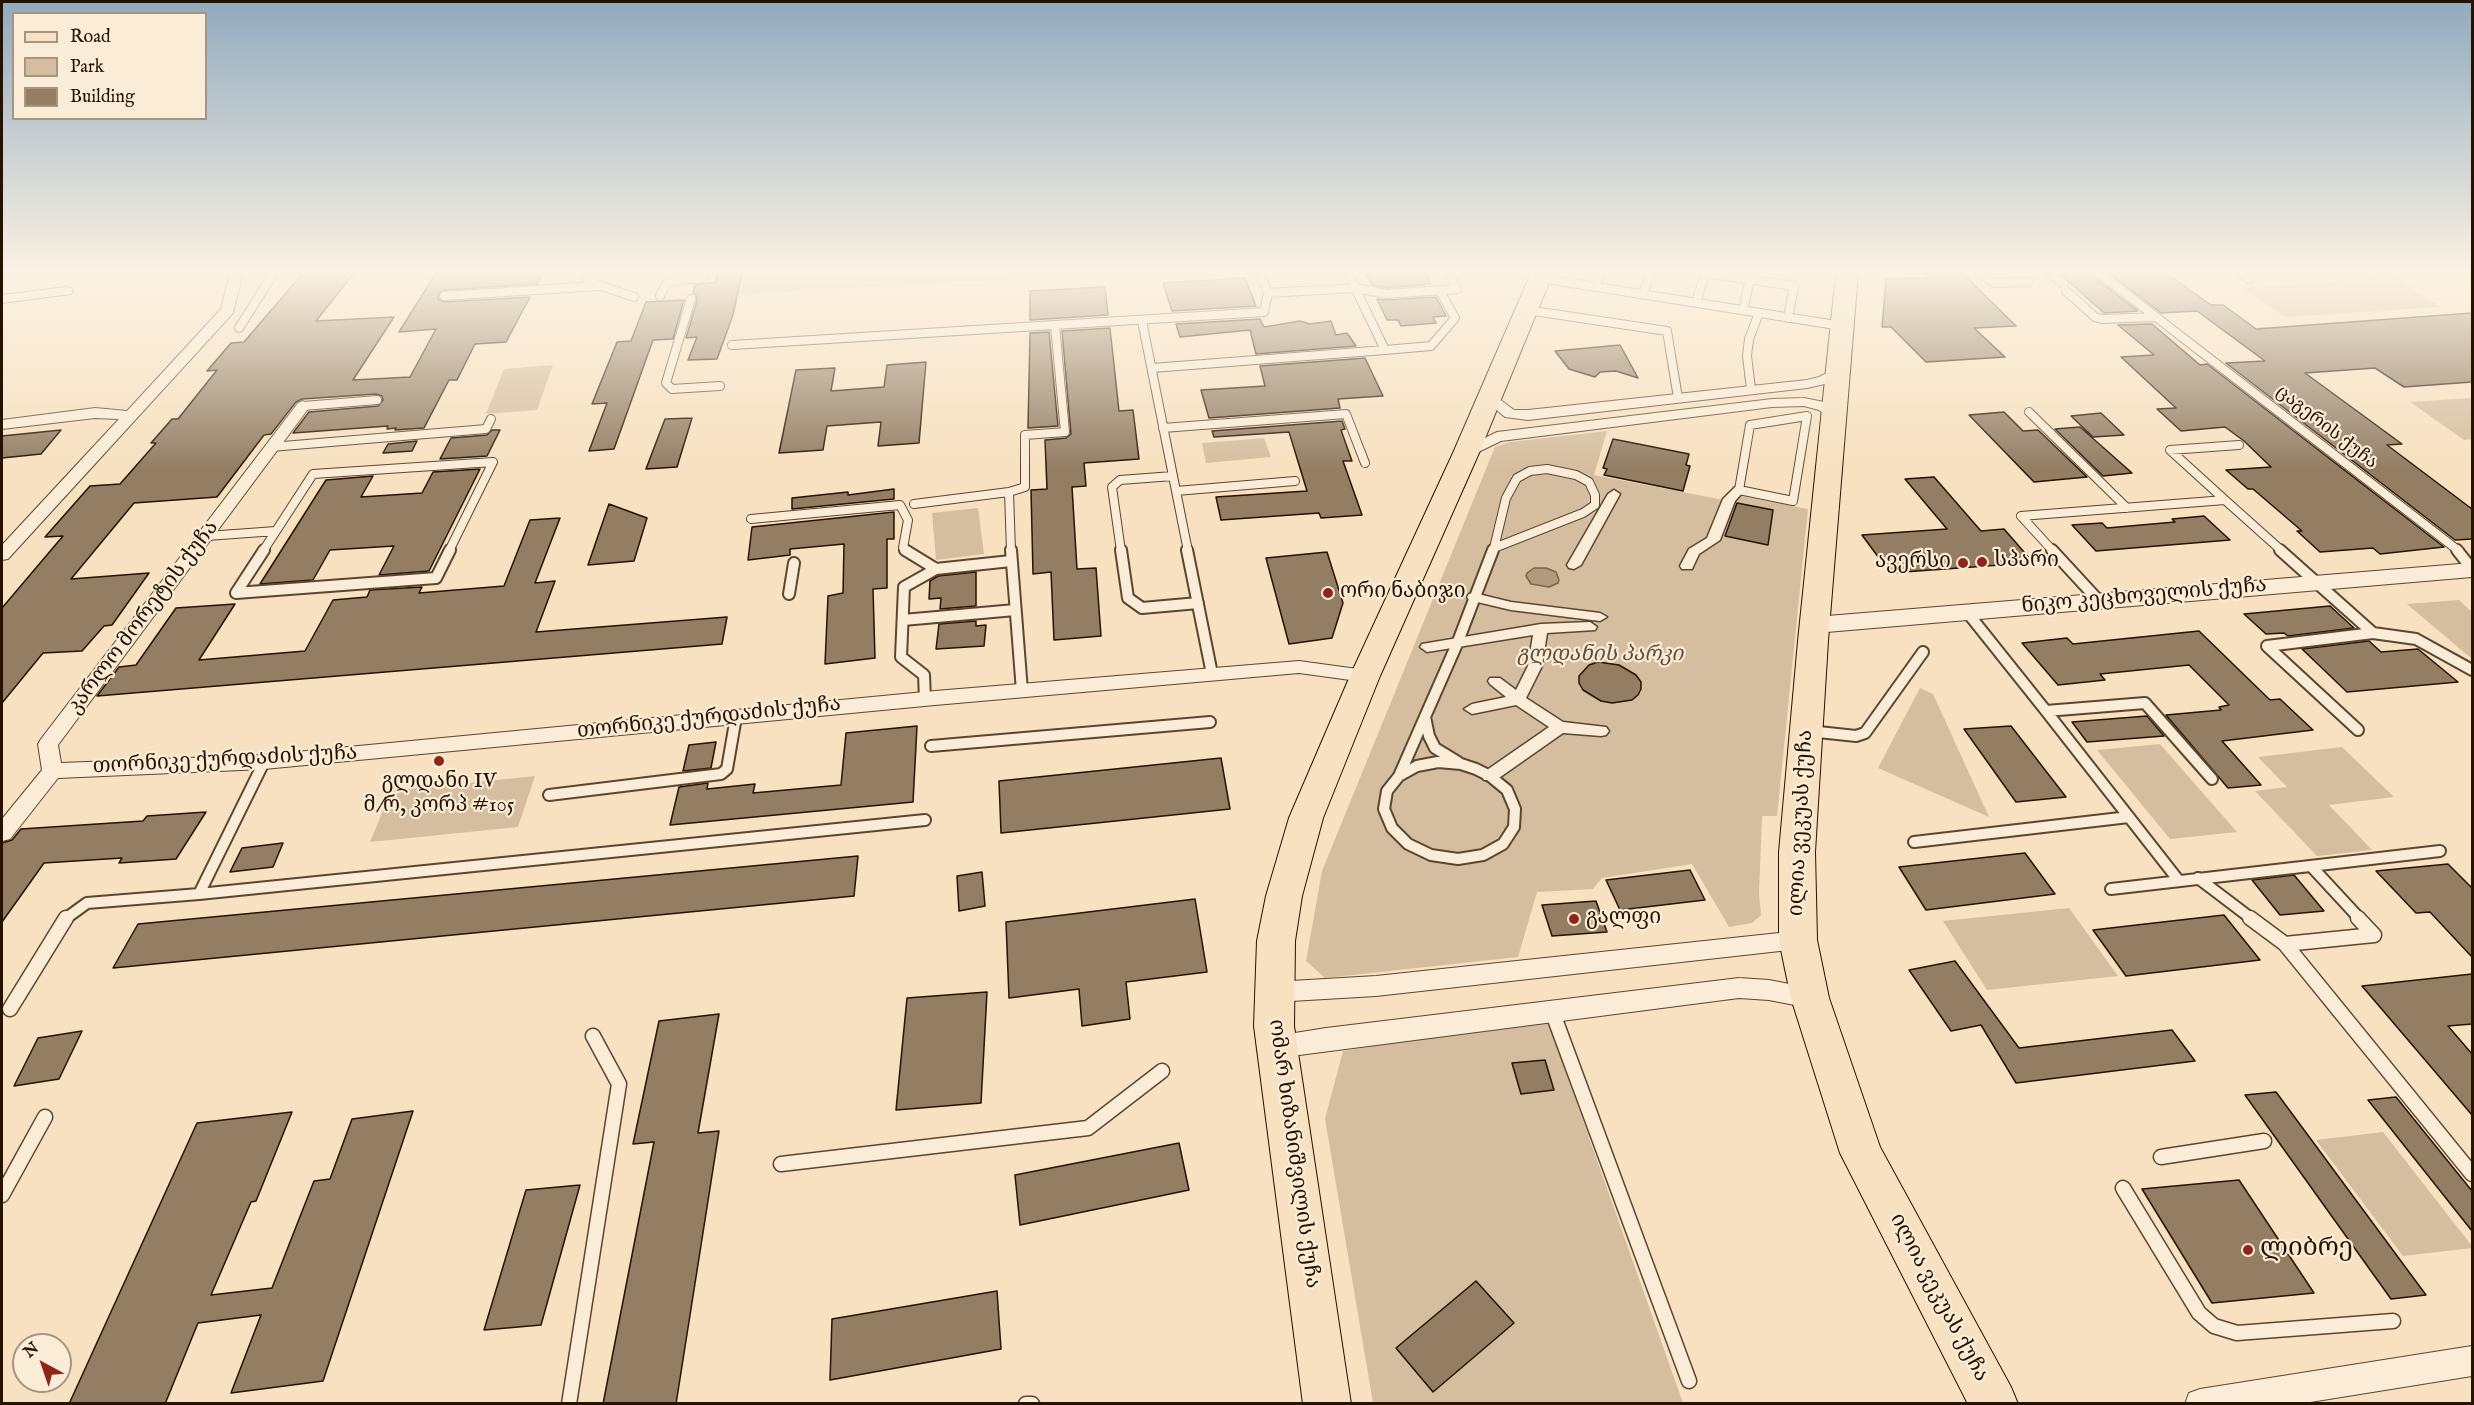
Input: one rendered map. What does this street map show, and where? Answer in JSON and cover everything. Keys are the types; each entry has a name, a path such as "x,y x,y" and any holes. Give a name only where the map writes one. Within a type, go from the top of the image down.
{"main road":[{"name":"ომარ ხიზანიშვილის ქუჩა","path":"1327,1404 1276,1047 1274,992 1276,941 1284,896 1306,818 1365,676 1467,453 1515,339"},
{"name":"ილია ვეკუას ქუჩა","path":"1841,339 1797,852 1798,940 1809,998 1861,1153 1994,1404"}],"street":[{"path":"2,555 202,339"},
{"path":"1489,398 1510,414 1528,415 1815,382 1824,380 1839,371"},
{"path":"1467,453 1497,437 1772,403 1804,402 1824,406 1834,415"},
{"name":"კარლო მორეტის ქუჩა","path":"52,771 48,744 303,406"},
{"path":"2,424 95,413 132,416"},
{"path":"1687,566 1694,552 1713,540 1729,499 1739,490"},
{"path":"1574,565 1614,494"},
{"name":"ნიკო კეცხოველის ქუჩა","path":"1815,625 2472,569"},
{"path":"1427,648 1595,622 1546,606 1511,606 1474,597"},
{"path":"1518,700 1535,666 1541,629"},
{"name":"თორნიკე ქურდაძის ქუჩა","path":"52,771 264,762 1212,674 1299,668 1365,676"},
{"path":"1495,681 1537,714 1560,727 1601,731"},
{"path":"1472,709 1518,700"},
{"path":"1490,776 1560,727"},
{"path":"2,833 52,771"},
{"path":"1274,992 1376,986 1798,940"},
{"path":"1276,1047 1552,1010 1739,988 1769,990 1809,998"},
{"path":"2200,1404 2472,1361"}],"lane":[{"path":"679,339 666,383 672,389 720,386"},
{"path":"732,345 841,339"},
{"path":"914,504 1009,492 1025,487 1025,435 1065,432 1056,339"},
{"path":"1146,339 1212,674"},
{"path":"1379,339 1384,350"},
{"path":"1152,368 1431,346 1437,339"},
{"path":"1668,339 1678,398"},
{"path":"1749,339 1747,356 1751,389"},
{"name":"ცაგერის ქუჩა","path":"2185,339 2462,554 2472,569"},
{"path":"303,406 377,400"},
{"path":"1772,403 1779,420"},
{"path":"2029,412 2127,508"},
{"path":"1163,428 1346,414 1365,463"},
{"path":"1807,416 1792,501 1739,490 1750,425 1779,420 1807,416"},
{"path":"272,447 486,429 491,419"},
{"path":"2239,445 2170,450 2373,633"},
{"path":"493,462 436,578 236,593 276,531 313,474 493,462"},
{"path":"1426,714 1425,720 1435,748 1461,764 1490,776 1507,790 1515,809 1514,827 1503,844 1483,855 1458,859 1431,855 1408,844 1392,828 1384,809 1387,791 1399,776 1426,714 1457,644 1494,548 1506,498 1516,478 1530,471 1547,470 1576,475 1588,482 1595,495 1595,504 1589,509 1494,548"},
{"path":"1173,476 1120,480 1112,487 1128,598 1142,608 1198,603"},
{"path":"1176,491 1295,481"},
{"path":"1009,492 1011,561 1022,691"},
{"path":"2099,601 2021,516 2225,500"},
{"path":"751,519 900,505 908,520 903,548 912,556 936,569"},
{"path":"207,536 276,531"},
{"path":"925,699 924,675 901,657 904,587 936,569 1011,561"},
{"path":"789,594 794,562"},
{"path":"903,620 1015,610"},
{"path":"1967,612 2179,881"},
{"path":"2358,730 2267,646 2373,633 2416,639 2472,670"},
{"path":"1806,731 1856,736 1865,733 1923,652"},
{"path":"2046,711 2145,703 2212,779"},
{"path":"549,795 721,774 727,769 736,717"},
{"path":"931,746 1210,722"},
{"path":"199,894 264,762"},
{"path":"1399,776 1417,766 1438,762 1461,764"},
{"path":"1914,842 2129,817"},
{"path":"10,1009 68,915 87,903 199,894 925,820"},
{"path":"2111,889 2440,851"},
{"path":"2285,944 2374,934 2311,866"},
{"path":"2198,878 2285,944 2472,1174"},
{"path":"1552,1010 1689,1381"},
{"path":"569,1404 619,1084 593,1036"},
{"path":"781,1164 1088,1128 1162,1071"},
{"path":"2,1195 45,1117"},
{"path":"2161,1156 2264,1141"},
{"path":"2123,1188 2199,1312 2214,1326 2237,1333 2393,1321"},
{"path":"1026,1404 1032,1404"}],"green space":[{"path":"553,365 537,410 486,414 504,369"},
{"path":"2472,398 2472,439 2464,440 2410,402"},
{"name":"გლდანის პარკი","path":"1607,431 1594,475 1724,500 1726,493 1808,509 1777,816 1762,816 1759,893 1761,915 1752,923 1729,927 1692,864 1602,878 1593,889 1537,892 1518,957 1325,978 1306,961 1322,871 1495,447 1510,442"},
{"path":"1264,438 1271,457 1206,463 1202,443"},
{"path":"978,508 984,554 936,560 932,513"},
{"path":"2459,600 2472,612 2472,659 2407,604"},
{"path":"1920,688 1933,694 1989,817 1878,768"},
{"path":"2160,744 2237,832 2170,839 2097,750"},
{"path":"2342,747 2394,797 2329,805 2372,850 2317,856 2255,791 2287,787 2258,757"},
{"path":"535,776 518,827 370,842 391,791"},
{"path":"2069,908 2118,976 1987,990 1943,921"},
{"path":"1547,1019 1683,1403 1373,1403 1325,1119 1343,1051"},
{"path":"2383,1132 2472,1248 2403,1256 2316,1140"}],"shaded area":[{"path":"1534,568 1546,568 1556,572 1558,583 1549,587 1531,584 1526,576"}],"building":[{"path":"247,339 380,339 353,380 410,377 431,339 508,339 506,342 475,344 457,380 449,380 424,428 395,430 396,428 387,429 388,426 293,433 309,412 378,406 383,400 382,396 376,394 302,399 296,402 271,434 264,435 217,497 134,503 71,579 149,573 112,625 104,626 82,651 43,653 2,703 2,608 63,536 45,537 90,486 120,484 156,443 151,443 172,419 178,419 217,370 207,371 231,343 244,342"},
{"path":"632,339 673,339 653,340 614,449 589,451 607,403 592,404 617,342 631,341"},
{"path":"696,339 724,339 717,359 688,360"},
{"path":"1030,339 1050,339 1058,426 1028,428"},
{"path":"1063,339 1111,339 1119,411 1133,410 1139,459 1084,463 1086,486 1072,487 1077,569 1096,568 1101,636 1054,640 1051,572 1033,574 1031,490 1047,489 1045,440 1066,438 1071,434"},
{"path":"1252,339 1351,339 1356,346 1256,354"},
{"path":"1903,339 1985,339 2005,357 1926,362"},
{"path":"2134,339 2169,339 2200,365 2207,364 2444,547 2380,554 2373,548 2320,552 2297,531 2302,531 2253,489 2248,489 2226,470 2271,467 2244,441 2225,427 2181,431 2157,409 2176,408 2121,357 2154,355"},
{"path":"2234,339 2472,339 2472,382 2404,387 2375,368 2305,373 2402,444 2387,445 2472,509 2472,539 2455,540 2226,363 2265,361"},
{"path":"1620,345 1638,378 1616,371 1600,372 1595,377 1569,369 1555,351"},
{"path":"1365,358 1383,396 1338,399 1340,408 1209,418 1201,390 1265,386 1260,366"},
{"path":"926,362 919,443 878,446 881,422 827,426 823,450 779,453 796,370 835,368 831,391 884,387 887,365"},
{"path":"2004,412 2023,431 2038,430 2087,477 2034,482 1969,415"},
{"path":"2101,413 2124,435 2093,437 2071,416"},
{"path":"692,418 677,467 646,469 665,419"},
{"path":"1342,421 1345,429 1341,430 1352,461 1343,461 1362,515 1321,518 1319,513 1221,520 1216,497 1307,491 1289,432 1214,437 1212,431"},
{"path":"2080,427 2132,473 2103,476 2055,429"},
{"path":"61,430 41,454 2,458 2,436"},
{"path":"492,430 500,430 487,456 440,459 451,438 487,435"},
{"path":"1613,439 1689,454 1686,465 1690,466 1683,491 1604,475 1607,469 1603,468"},
{"path":"417,441 412,451 383,453 388,444"},
{"path":"480,469 429,571 379,575 394,546 330,550 313,580 260,584 326,480 373,476 361,497 422,493 433,472"},
{"path":"1934,477 1981,531 2004,529 2031,560 2013,562 2014,564 1890,573 1862,535 1947,529 1905,479"},
{"path":"894,489 894,499 792,509 792,498 848,492 848,495"},
{"path":"1737,503 1773,510 1768,545 1725,536"},
{"path":"609,504 647,518 634,561 588,565"},
{"path":"894,512 894,539 887,539 887,588 873,589 875,658 825,664 828,596 843,593 844,544 790,549 790,555 748,560 752,527"},
{"path":"2204,516 2230,540 2096,551 2072,525 2102,523 2107,528 2175,522 2172,519"},
{"path":"560,518 535,583 555,581 536,632 727,617 722,644 97,696 119,667 136,665 176,608 235,604 199,660 305,651 333,600 367,597 370,590 422,587 419,593 504,586 530,520"},
{"path":"1327,552 1343,603 1332,638 1289,644 1266,558"},
{"path":"976,572 976,606 940,609 941,598 929,599 930,581 938,576"},
{"path":"2330,606 2354,628 2288,636 2284,633 2266,634 2244,614"},
{"path":"976,621 976,626 986,625 984,646 936,649 939,624"},
{"path":"2199,631 2270,700 2280,699 2313,730 2222,741 2261,785 2228,788 2166,715 2221,710 2219,707 2229,705 2189,665 2100,674 2105,680 2058,685 2022,643 2067,638 2073,644"},
{"path":"2369,641 2381,652 2418,649 2458,682 2347,692 2302,649"},
{"path":"1598,662 1619,665 1636,675 1641,682 1638,695 1632,700 1612,703 1601,701 1583,690 1579,683 1579,676 1589,665"},
{"path":"2147,716 2164,736 2087,742 2072,722"},
{"path":"917,726 913,802 670,825 679,787 708,783 707,789 755,784 753,793 841,785 846,733"},
{"path":"2011,726 2066,797 2016,802 1964,729"},
{"path":"716,742 711,768 683,771 689,745"},
{"path":"1221,758 1230,809 1001,833 999,781"},
{"path":"206,812 176,859 119,863 122,858 44,863 2,922 2,843 12,840 21,829 143,821 147,816"},
{"path":"283,843 273,867 230,872 242,848"},
{"path":"2025,853 2055,894 1926,910 1899,867"},
{"path":"858,856 854,896 113,968 138,924"},
{"path":"2448,864 2472,888 2472,957 2430,912 2416,913 2376,871"},
{"path":"1690,870 1705,900 1620,910 1606,880"},
{"path":"982,872 985,906 959,911 957,876"},
{"path":"2294,875 2324,911 2280,915 2252,880"},
{"path":"1195,899 1207,972 1126,982 1130,1019 1082,1026 1079,989 1009,998 1006,922"},
{"path":"1596,901 1607,932 1552,936 1542,905"},
{"path":"2224,915 2260,960 2126,976 2093,930"},
{"path":"1955,961 2019,1048 2172,1030 2195,1061 2016,1083 1981,1025 1951,1031 1909,970"},
{"path":"2472,974 2472,1024 2448,1026 2472,1054 2472,1115 2362,986"},
{"path":"987,992 981,1103 896,1110 907,998"},
{"path":"719,1014 698,1133 719,1131 676,1404 603,1404 654,1142 633,1144 659,1021"},
{"path":"82,1031 59,1079 14,1086 38,1038"},
{"path":"1545,1060 1554,1090 1521,1094 1512,1063"},
{"path":"2276,1092 2426,1295 2391,1299 2245,1095"},
{"path":"2396,1097 2472,1191 2472,1231 2368,1100"},
{"path":"413,1111 323,1381 231,1393 261,1315 198,1323 165,1404 69,1404 197,1123 292,1112 256,1201 251,1202 211,1295 272,1288 314,1181 330,1179 352,1119"},
{"path":"1179,1143 1189,1190 1020,1225 1015,1175"},
{"path":"2239,1180 2314,1293 2212,1303 2142,1189"},
{"path":"580,1185 541,1325 484,1330 526,1190"},
{"path":"1476,1281 1514,1323 1433,1392 1396,1348"},
{"path":"997,1291 1001,1349 830,1380 832,1319"}],"place":[{"name":"სპარი","path":"1982,562"},
{"name":"ავერსი","path":"1963,563"},
{"name":"ორი ნაბიჯი","path":"1328,593"},
{"name":"გლდანი IV მ/რ, კორპ #105","path":"439,761"},
{"name":"გალფი","path":"1574,919"},
{"name":"ლიბრე","path":"2248,1250"}]}
